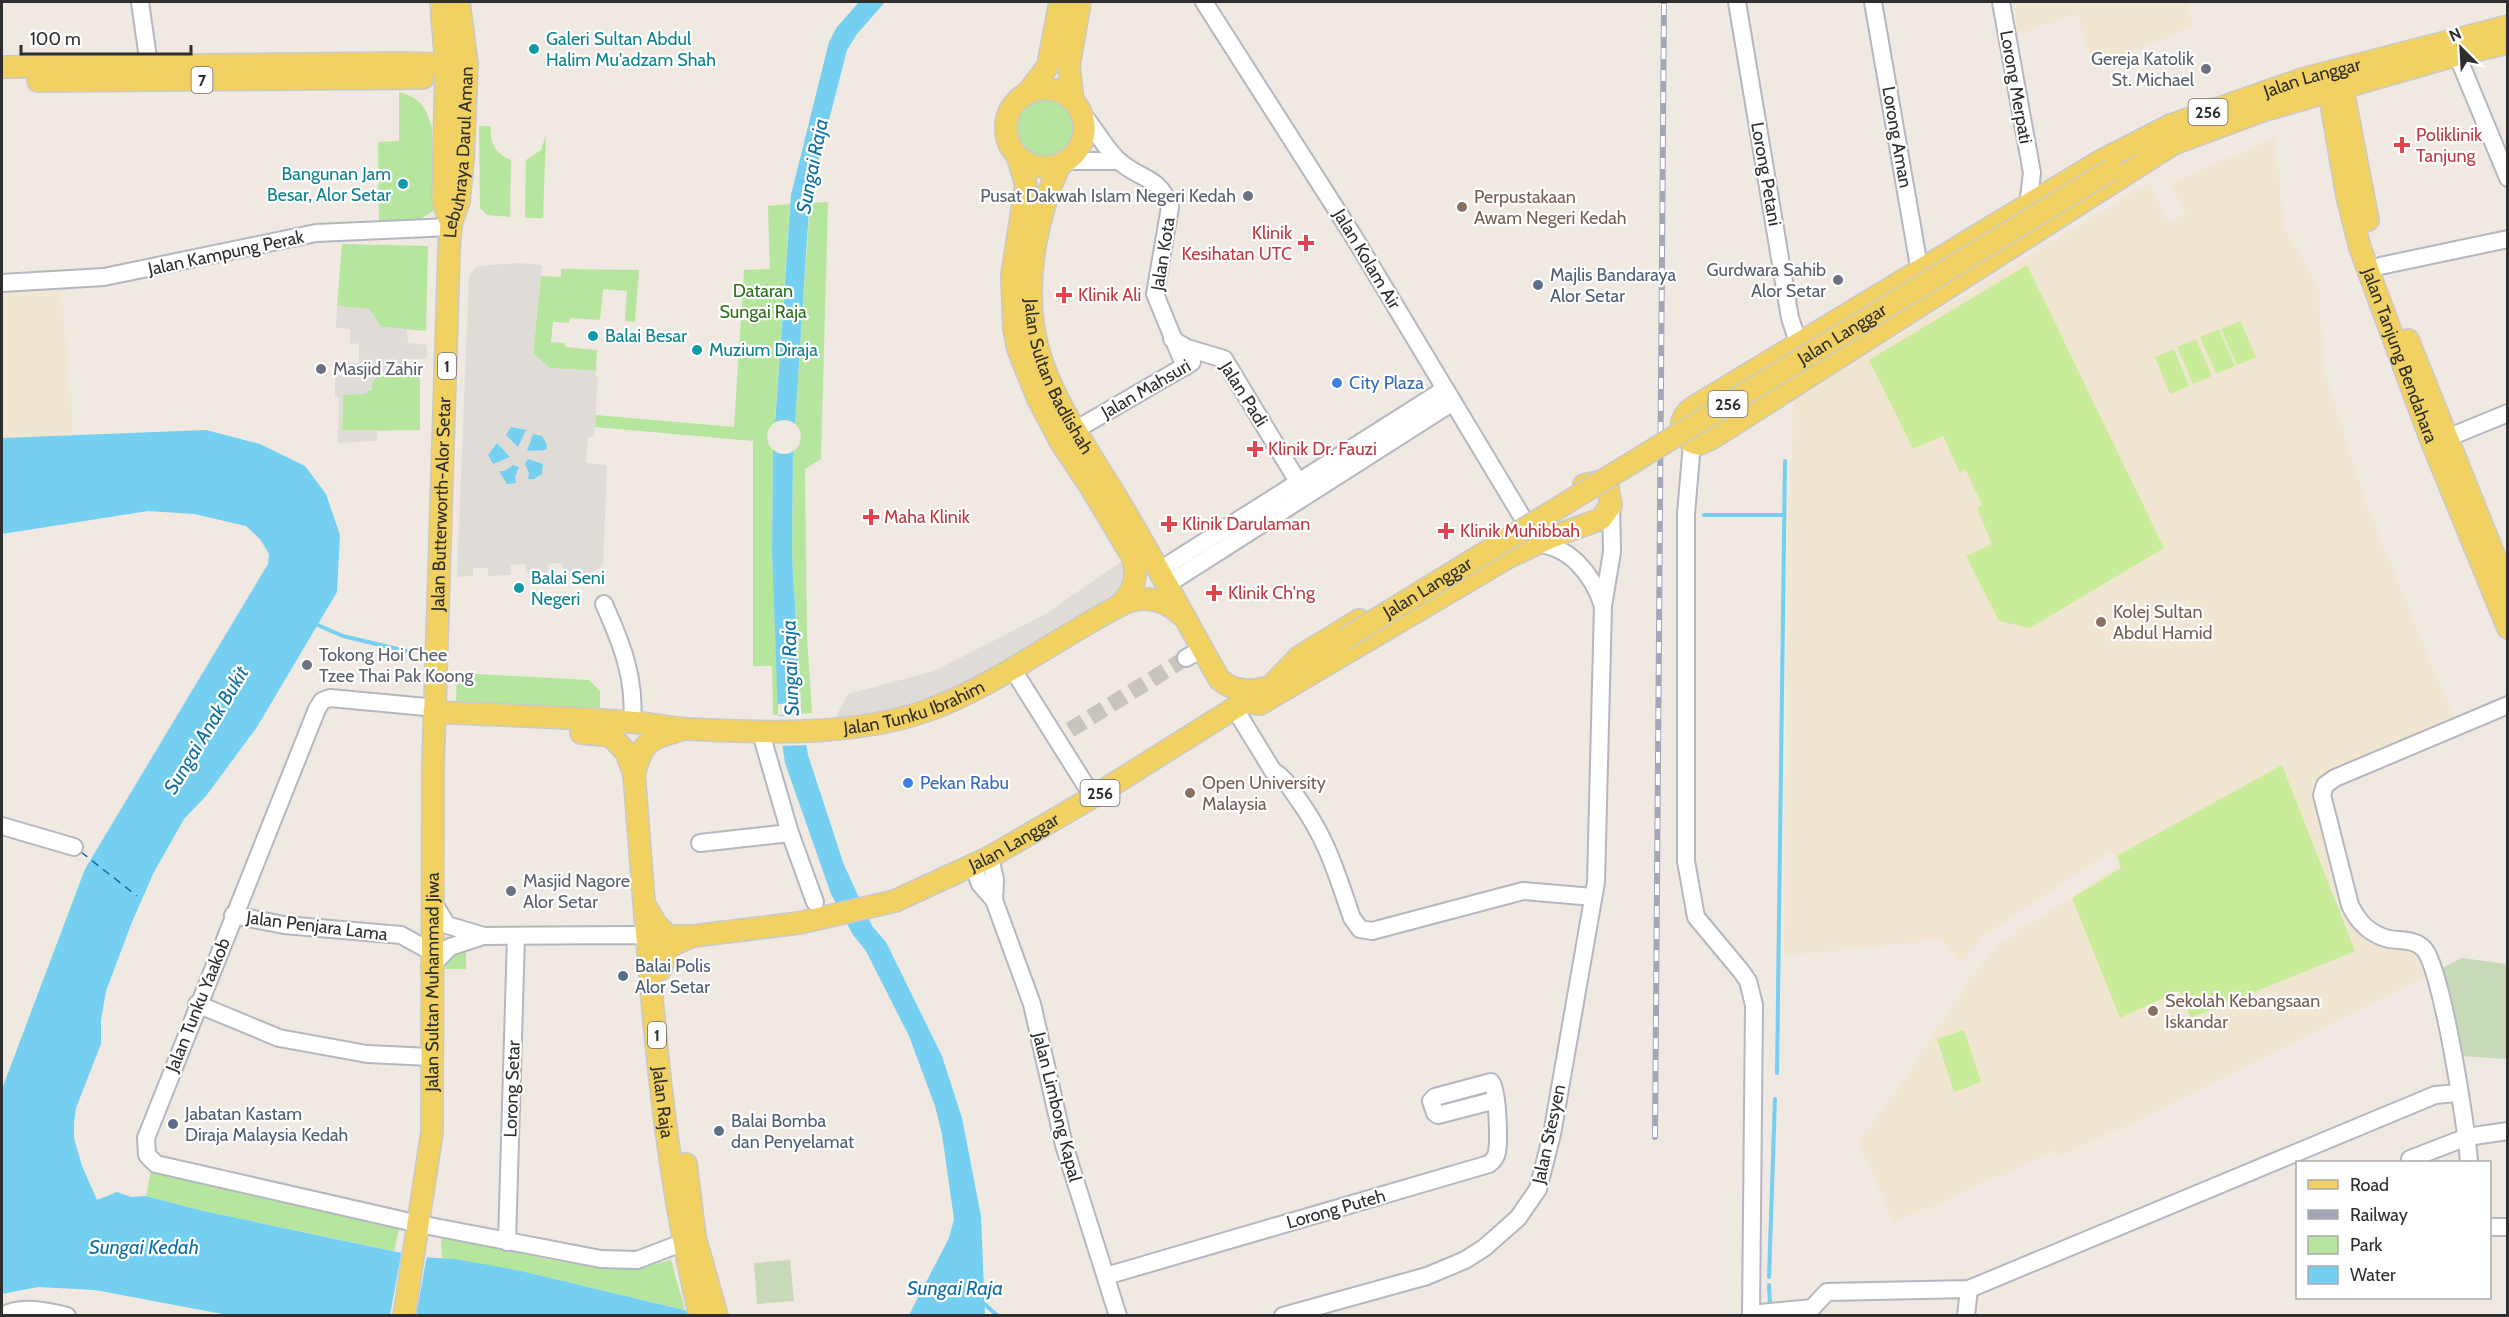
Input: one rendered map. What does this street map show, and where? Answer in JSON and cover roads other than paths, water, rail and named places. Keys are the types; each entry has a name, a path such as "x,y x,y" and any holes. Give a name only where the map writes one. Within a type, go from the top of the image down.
{"main road":[{"name":"Lebuhraya Darul Aman","path":"441,2 444,31 456,72 445,118 443,201 451,226"},
{"name":"Lebuhraya Darul Aman","path":"451,226 459,201 456,72 459,2"},
{"path":"1060,2 1048,66 1028,92 1012,107 1005,128 1007,142 1018,158 1041,167 1063,163 1076,152 1082,140 1084,126 1077,107 1070,66 1080,2"},
{"name":"Jalan Langgar","path":"654,935 693,936 868,909 896,901 981,861 1094,797 1344,639 2121,164 2149,140 2299,100 2334,80 2508,26"},
{"path":"444,31 431,48 402,70 427,94 445,118"},
{"name":"Jalan Langgar","path":"2175,133 2294,82 2379,77 2508,43"},
{"name":"7","path":"2,67 149,65 456,72"},
{"name":"7","path":"2,82 402,70"},
{"path":"2345,140 2357,105 2379,77"},
{"name":"Jalan Tanjung Bendahara","path":"2334,80 2345,140 2350,206 2371,283 2463,523 2508,628"},
{"path":"1028,92 1052,89 1077,107"},
{"path":"2299,100 2321,112 2345,140"},
{"path":"2175,133 1711,439 1699,444 1692,443 1680,430 1684,414 2123,149 2175,133"},
{"name":"Jalan Tanjung Bendahara","path":"2345,140 2380,266 2508,590"},
{"name":"Jalan Sultan Badlishah","path":"1018,158 1026,184 1012,275 1014,328 1018,349 1038,399 1059,441 1090,486 1132,556 1136,571 1134,584 1129,596 1120,605"},
{"name":"Jalan Sultan Badlishah","path":"1063,163 1047,196 1038,229 1032,295 1033,324 1043,363 1058,399 1164,577 1185,618 1194,654 1219,679"},
{"name":"Jalan Butterworth-Alor Setar","path":"434,720 451,226"},
{"path":"1219,679 1226,685 1243,690 1272,685 1284,671 1316,646 1524,520 1594,481 1606,486 1611,500 1610,510 1601,519 1534,544 1260,704 1241,705"},
{"path":"1120,605 1135,599 1151,599 1166,603 1185,618"},
{"name":"Jalan Tunku Ibrahim","path":"686,729 810,729 858,726 906,717 939,706 1012,668 1120,605"},
{"path":"1208,726 1220,704 1219,679"},
{"path":"434,720 632,722 686,729"},
{"name":"1","path":"434,720 611,736 626,752 634,774"},
{"name":"Jalan Sultan Muhammad Jiwa","path":"404,1316 431,1146 430,959 434,720"},
{"path":"634,774 645,744 658,736 686,729"},
{"name":"Jalan Raja","path":"634,774 645,905 654,935 691,1250"},
{"name":"1","path":"654,935 661,969"},
{"name":"Jalan Langgar","path":"661,969 668,947 693,936"},
{"name":"Jalan Raja","path":"661,969 691,1250"},
{"name":"1","path":"691,1250 700,1316"},
{"name":"1","path":"691,1250 717,1316"}],"street":[{"path":"140,2 149,65"},
{"name":"Jalan Kolam Air","path":"1204,2 1352,234 1524,520"},
{"name":"Lorong Petani","path":"1737,2 1791,318 1799,345"},
{"name":"Lorong Aman","path":"1873,2 1920,272"},
{"name":"Lorong Merpati","path":"2001,2 2032,173 2028,206"},
{"path":"2457,55 2508,178"},
{"name":"Jalan Kota","path":"1077,107 1119,161 1157,184 1166,195 1170,207 1155,294 1185,367"},
{"path":"1063,163 1119,161"},
{"path":"2032,173 2062,186"},
{"path":"1338,225 1388,308"},
{"name":"Jalan Kampung Perak","path":"2,283 104,278 316,233 451,226"},
{"path":"2380,266 2508,238"},
{"path":"1172,339 1195,351 1218,356"},
{"name":"Jalan Mahsuri","path":"1077,429 1202,357 1218,356"},
{"name":"Jalan Padi","path":"1218,356 1224,359 1303,489"},
{"path":"1164,577 1449,395"},
{"path":"2447,438 2508,414"},
{"path":"1692,443 1686,514 1686,861 1696,917 1741,970 1748,981 1754,1005 1751,1315 1812,1308 1827,1292 1969,1289 2434,1095 2458,1093"},
{"name":"Jalan Stesyen","path":"1283,1316 1445,1270 1484,1248 1518,1218 1532,1201 1542,1179 1552,1134 1593,897 1603,606 1612,552 1611,500"},
{"path":"1534,544 1554,548 1580,565 1593,582 1603,606"},
{"path":"604,604 625,653 633,707 632,722"},
{"path":"1012,668 1063,734 1094,797"},
{"name":"Jalan Tunku Yaakob","path":"434,720 426,707 330,698 322,701 197,1004 146,1138 147,1155 156,1164 418,1230 507,1242 601,1259 638,1260 691,1250"},
{"path":"1241,705 1281,766 1283,777 1325,839 1352,918 1360,929 1372,931 1520,891 1593,897"},
{"path":"2469,1161 2467,1137 2448,1032 2431,965 2424,949 2413,943 2381,936 2358,921 2350,905 2322,795 2325,785 2335,778 2508,705"},
{"path":"768,730 790,834 815,902"},
{"path":"2,826 74,847"},
{"path":"700,843 790,834"},
{"name":"Jalan Limbong Kapal","path":"981,861 995,880 994,900 1032,1004 1064,1145 1118,1316"},
{"path":"431,899 447,925 484,936 654,935"},
{"name":"Jalan Penjara Lama","path":"233,915 284,925 401,935 431,926"},
{"name":"Jalan Penjara Lama","path":"401,935 430,959"},
{"path":"430,959 450,947 484,936"},
{"name":"Lorong Setar","path":"507,1242 516,936"},
{"path":"197,1004 279,1038 367,1054 431,1057"},
{"name":"Lorong Puteh","path":"1106,1276 1489,1164 1497,1151 1495,1094"},
{"path":"2410,1159 2467,1137 2508,1131"},
{"path":"2491,1227 2508,1227"},
{"path":"1966,1316 1969,1289"},
{"path":"2,1316 9,1312 40,1310 67,1316"}],"water":[{"name":"Sungai Raja","path":"859,2 885,2 857,34 847,50 810,194 793,454 792,554 801,714 808,755 844,865 872,926 886,942 942,1056 962,1118 981,1216 985,1315 909,1315 949,1238 954,1219 942,1134 935,1106 909,1036 866,951 853,935 831,894 785,763 778,715 772,553 773,453 791,195 829,42 837,27"},
{"path":"511,427 526,430 518,447 506,435"},
{"name":"Sungai Anak Bukit","path":"206,430 260,444 305,466 326,494 340,535 337,592 257,727 206,796 184,819 154,872 132,922 106,991 101,1020 101,1044 76,1108 74,1123 74,1138 82,1166 97,1200 117,1192 131,1197 146,1196 199,1210 421,1257 455,1259 517,1270 705,1315 233,1316 95,1290 38,1287 2,1294 2,1089 85,869 268,564 269,554 260,539 246,526 194,514 148,511 2,534 2,438"},
{"path":"533,434 542,436 547,445 546,450 527,451"},
{"path":"497,443 510,457 493,464 488,455"},
{"path":"528,459 543,464 542,474 534,479 528,479 529,473 525,464"},
{"path":"513,465 519,467 515,477 516,483 507,484 499,471 505,471"}],"waterway":[{"path":"1777,1073 1785,461"},
{"path":"1704,515 1784,515"},
{"path":"313,623 343,636 410,652"},
{"path":"1769,1277 1775,1099"},
{"path":"1769,1285 1770,1303"},
{"path":"981,1301 998,1316"}],"tunnel":[{"path":"1070,730 1186,658"}],"railway":[{"path":"1655,1137 1664,2"}],"place":[{"name":"Galeri Sultan Abdul Halim Mu'adzam Shah","path":"534,49"},
{"name":"Gereja Katolik St. Michael","path":"2206,69"},
{"name":"Poliklinik Tanjung","path":"2402,145"},
{"name":"Bangunan Jam Besar, Alor Setar","path":"403,184"},
{"name":"Pusat Dakwah Islam Negeri Kedah","path":"1248,196"},
{"name":"Perpustakaan Awam Negeri Kedah","path":"1462,207"},
{"name":"Klinik Kesihatan UTC","path":"1306,243"},
{"name":"Gurdwara Sahib Alor Setar","path":"1838,280"},
{"name":"Majlis Bandaraya Alor Setar","path":"1538,285"},
{"name":"Klinik Ali","path":"1064,295"},
{"name":"Balai Besar","path":"593,336"},
{"name":"Muzium Diraja","path":"697,350"},
{"name":"Masjid Zahir","path":"321,369"},
{"name":"City Plaza","path":"1337,383"},
{"name":"Klinik Dr. Fauzi","path":"1255,449"},
{"name":"Maha Klinik","path":"871,517"},
{"name":"Klinik Darulaman","path":"1169,524"},
{"name":"Klinik Muhibbah","path":"1446,531"},
{"name":"Balai Seni Negeri","path":"519,588"},
{"name":"Klinik Ch'ng","path":"1214,593"},
{"name":"Kolej Sultan Abdul Hamid","path":"2101,622"},
{"name":"Tokong Hoi Chee Tzee Thai Pak Koong","path":"307,665"},
{"name":"Pekan Rabu","path":"908,783"},
{"name":"Open University Malaysia","path":"1190,793"},
{"name":"Masjid Nagore Alor Setar","path":"511,891"},
{"name":"Balai Polis Alor Setar","path":"623,976"},
{"name":"Sekolah Kebangsaan Iskandar","path":"2153,1011"},
{"name":"Jabatan Kastam Diraja Malaysia Kedah","path":"173,1124"},
{"name":"Balai Bomba dan Penyelamat","path":"719,1131"}],"park label":[{"name":"Dataran Sungai Raja","path":"763,301"}],"water label":[{"name":"Sungai Kedah","path":"144,1247"}]}
